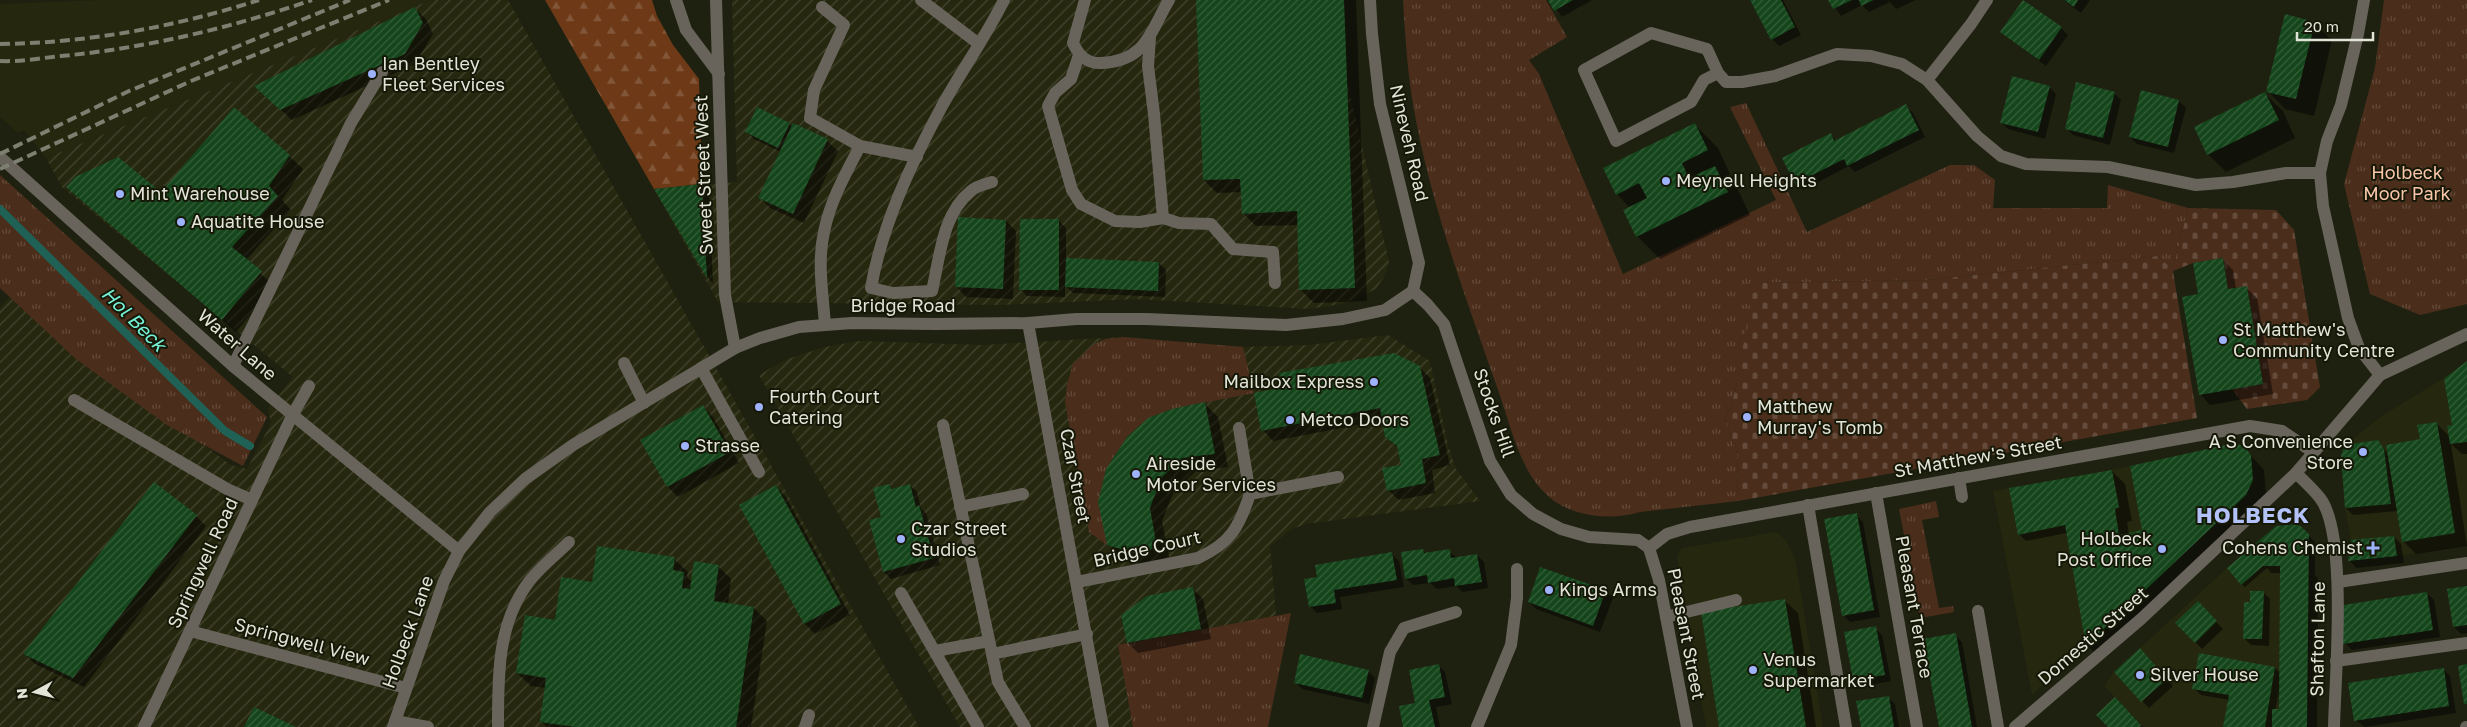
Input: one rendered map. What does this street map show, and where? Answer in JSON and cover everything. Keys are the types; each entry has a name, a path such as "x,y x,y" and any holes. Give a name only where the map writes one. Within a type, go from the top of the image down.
{"street":[{"path":"676,0 686,30 719,74"},
{"name":"Sweet Street West","path":"716,0 725,295 735,348"},
{"path":"921,0 979,44"},
{"path":"992,182 972,189 960,202 948,222 932,291 893,293 871,288 876,255 903,186 941,108 1004,0"},
{"path":"1084,0 1073,43 1079,56 1093,64 1124,60 1138,52 1150,38 1169,0"},
{"name":"Nineveh Road","path":"1370,0 1380,104 1420,262 1413,292"},
{"path":"1927,80 1988,0"},
{"path":"2364,0 2341,106 2327,141 2320,174 2323,206 2348,318 2359,348 2380,375 2467,334"},
{"path":"822,7 844,25 814,90 810,118 860,146 917,157"},
{"path":"1722,77 1706,49 1651,33 1584,70 1616,141 1691,102 1704,80 1722,77 1775,76 1837,54 1871,56 1902,64 1927,80 1977,136 2001,156 2026,164 2108,167 2196,185 2233,182 2286,173 2320,174"},
{"path":"1150,38 1148,66 1163,218"},
{"path":"1079,56 1071,79 1055,93 1048,106 1072,190 1081,204 1115,221 1140,222 1163,218 1179,222 1211,224 1233,249 1273,252 1274,283"},
{"path":"233,366 351,123 382,72"},
{"path":"825,325 820,265 824,232 837,191 860,146"},
{"name":"Water Lane","path":"0,157 233,366 459,551"},
{"name":"Bridge Road","path":"459,551 490,512 525,479 572,445 735,348 760,338 799,327 852,323 1028,323 1076,319 1148,319 1286,325 1343,319 1385,310 1413,292"},
{"name":"Stocks Hill","path":"1413,292 1428,305 1444,324 1490,461 1511,495 1533,514 1562,529 1588,537 1638,540 1649,548"},
{"name":"Czar Street","path":"1028,323 1103,727"},
{"path":"624,363 644,403"},
{"path":"701,368 759,472"},
{"name":"Domestic Street","path":"2015,727 2141,618 2296,473 2380,375"},
{"name":"Springwell Road","path":"144,727 293,414 309,386"},
{"path":"74,400 227,489 252,500"},
{"path":"943,425 998,682 1025,727"},
{"name":"St Matthew's Street","path":"1649,548 1667,534 1690,527 2250,426 2282,431 2313,452"},
{"name":"Bridge Court","path":"1077,582 1198,558 1216,550 1229,538 1243,516 1250,494 1239,428"},
{"name":"Shafton Lane","path":"2296,473 2321,498 2330,520 2338,582 2334,727"},
{"path":"1250,494 1338,477"},
{"path":"1959,478 1962,496"},
{"name":"Pleasant Terrace","path":"1876,493 1918,727"},
{"path":"960,507 1023,494"},
{"path":"1808,505 1846,727"},
{"path":"498,727 500,652 511,612 528,582 569,542"},
{"name":"Pleasant Street","path":"1649,548 1659,580 1686,727"},
{"name":"Holbeck Lane","path":"394,724 432,610 459,551"},
{"path":"2338,582 2467,563"},
{"path":"1477,727 1510,645 1517,598 1517,570"},
{"path":"901,593 978,727"},
{"path":"1666,617 1736,600"},
{"path":"1978,611 1998,727"},
{"path":"1373,727 1390,652 1404,628 1456,612"},
{"name":"Springwell View","path":"190,631 406,688"},
{"path":"992,654 1087,634"},
{"path":"934,651 989,641"},
{"path":"2336,661 2467,643"},
{"path":"394,724 428,727"}],"shaded area":[{"path":"98,0 431,0 46,158 24,130 18,133 0,117 0,4"},
{"path":"431,0 508,0 919,727 0,727 0,308 31,272 180,428 231,465 247,469 271,423 268,409 293,377 62,187 46,158"},
{"path":"732,0 1344,0 1346,77 1389,262 1384,277 1376,289 1342,304 1309,309 1136,299 999,305 718,302 654,189 737,182"},
{"path":"1388,335 1430,361 1448,445 1456,469 1480,501 1306,524 1292,529 1270,546 1276,616 1118,645 1133,727 960,727 759,375 787,359 825,347 859,341 982,345 1123,337 1243,347 1309,345"},
{"path":"2467,361 2467,545 2397,556 2348,561 2351,540 2345,508 2341,455 2345,445 2382,416 2444,378"},
{"path":"2235,443 2245,447 2251,455 2253,480 2246,495 2032,695 1993,491 2112,470"},
{"path":"2298,524 2309,534 2307,727 2144,727 2104,686 2114,672 2227,568"},
{"path":"1776,532 1785,539 1795,558 1823,727 1706,727 1677,556 1682,548"}],"green space":[{"path":"545,0 652,0 657,16 673,45 699,79 702,184 654,189"},
{"path":"1403,0 1546,0 1567,37 1529,60 1539,74 1623,274 1776,200 1730,107 1746,103 1807,232 1950,165 1974,165 1995,180 1993,208 2107,208 2108,185 2188,208 2173,271 2158,256 1927,280 1755,283 1735,393 1725,420 1737,453 1738,501 1616,516 1590,515 1577,512 1554,501 1545,493 1521,457 1460,280 1437,208 1419,135 1409,73"},
{"name":"Holbeck Moor Park","path":"2384,0 2467,0 2467,304 2420,315 2370,294 2344,184 2375,68"},
{"path":"0,175 267,417 243,466 167,425 76,359 0,288"},
{"path":"2188,208 2276,210 2294,230 2320,387 2307,400 2247,409 2232,389 2263,384 2247,287 2228,289 2223,258 2193,263 2173,271 2197,418 1738,501 1737,453 1725,420 1735,393 1754,283 1927,280 2158,256 2173,270"},
{"path":"1123,337 1243,347 1254,393 1172,409 1148,418 1127,437 1106,469 1107,545 1089,532 1065,402 1067,384 1073,364 1094,344 1106,339"},
{"path":"1936,501 1939,517 1922,520 1939,608 1953,606 1954,612 1920,618 1899,509"},
{"path":"1291,613 1268,727 1133,727 1118,645"}],"building":[{"path":"1196,0 1344,0 1355,288 1299,290 1297,211 1242,214 1240,179 1203,180"},
{"path":"1548,0 1573,0 1554,11"},
{"path":"1750,0 1781,0 1795,27 1771,40"},
{"path":"1828,0 1852,0 1833,9"},
{"path":"1859,0 1874,0 1861,6"},
{"path":"2023,0 2062,27 2039,60 2000,32"},
{"path":"2064,0 2078,0 2074,7"},
{"path":"415,7 423,23 405,54 280,110 254,86"},
{"path":"2285,14 2315,22 2296,99 2266,92"},
{"path":"2012,76 2050,86 2038,132 2000,123"},
{"path":"2076,82 2115,92 2103,138 2065,129"},
{"path":"2141,90 2179,100 2168,147 2129,137"},
{"path":"2265,92 2279,120 2207,155 2194,127"},
{"path":"1906,104 1919,130 1847,166 1844,159 1795,184 1782,158 1831,133 1834,141"},
{"name":"Aquatite House","path":"234,107 290,155 269,186 278,196 232,247 262,271 222,320 66,187 75,177 118,157 161,192"},
{"path":"757,107 790,123 778,148 745,132"},
{"path":"793,123 828,139 793,214 758,198"},
{"name":"Meynell Heights","path":"1695,123 1708,150 1682,163 1689,178 1715,166 1728,192 1636,237 1623,210 1647,198 1639,183 1616,195 1603,168"},
{"path":"702,184 707,278 654,189"},
{"path":"958,217 1006,220 1003,289 955,287"},
{"path":"1020,219 1059,219 1059,290 1019,290"},
{"path":"1066,258 1159,262 1158,291 1065,287"},
{"name":"St Matthew's Community Centre","path":"2223,258 2228,289 2247,286 2263,384 2199,395 2182,297 2198,294 2193,263"},
{"name":"Metco Doors","path":"1394,353 1420,366 1440,455 1422,459 1426,483 1387,491 1382,468 1401,465 1397,446 1385,437 1380,408 1261,431 1254,393 1282,387 1279,373"},
{"path":"2467,361 2467,442 2450,444 2447,426 2452,425 2444,379"},
{"name":"Aireside Motor Services","path":"1205,402 1215,454 1182,458 1161,478 1150,508 1157,548 1134,553 1107,545 1098,502 1106,469 1127,437 1148,418 1172,409"},
{"name":"Strasse","path":"703,405 730,452 667,487 640,440"},
{"path":"2437,422 2455,533 2402,542 2386,445 2420,439 2417,425"},
{"path":"2378,440 2384,449 2391,504 2345,508 2341,455 2345,445"},
{"path":"2235,443 2245,447 2251,455 2253,480 2246,495 2086,646 2065,525 2018,535 2009,488 2112,470 2119,507 2115,509 2119,535 2142,530 2130,466"},
{"path":"154,482 197,515 73,678 23,654"},
{"name":"Czar Street Studios","path":"889,484 891,489 910,484 916,507 919,505 934,558 883,572 869,520 881,517 873,488"},
{"path":"776,485 841,604 804,624 739,505"},
{"path":"1857,513 1874,610 1842,616 1824,519"},
{"path":"2298,524 2309,534 2307,727 2272,727 2272,709 2279,709 2280,566 2263,566 2241,585 2227,568 2276,526"},
{"name":"Cohens Chemist","path":"2394,536 2397,556 2348,561 2351,540"},
{"path":"597,546 675,557 673,570 684,572 682,588 690,589 694,561 719,565 714,601 754,607 736,727 575,727 540,722 546,678 516,673 525,615 555,620 561,577 592,582"},
{"path":"1423,549 1424,553 1450,549 1451,558 1477,554 1482,582 1455,586 1454,578 1428,583 1427,575 1405,579 1401,552"},
{"path":"1392,552 1397,580 1334,590 1336,603 1309,607 1304,579 1317,577 1315,565"},
{"path":"1540,567 1606,590 1593,626 1528,602"},
{"path":"2467,586 2467,625 2453,627 2447,589"},
{"path":"1193,587 1201,629 1127,643 1121,615 1147,596"},
{"path":"2250,591 2264,591 2262,639 2243,639 2244,602 2250,602"},
{"path":"2427,592 2433,630 2343,644 2337,606"},
{"name":"Venus Supermarket","path":"1785,599 1806,727 1719,727 1701,612"},
{"path":"2198,601 2217,621 2195,643 2175,623"},
{"path":"1876,626 1885,675 1853,680 1844,632"},
{"path":"1956,633 1972,727 1939,727 1923,639"},
{"name":"Silver House","path":"2140,648 2167,679 2141,702 2114,672"},
{"path":"2199,653 2275,667 2265,727 2223,727 2229,695 2192,689"},
{"path":"1300,654 1369,670 1362,698 1294,683"},
{"path":"1439,664 1445,697 1429,700 1435,727 1403,727 1399,706 1415,703 1409,670"},
{"path":"2467,664 2467,704 2464,704 2458,666"},
{"path":"2444,668 2449,706 2354,721 2348,683"},
{"path":"1889,696 1894,727 1861,727 1856,701"},
{"path":"2115,697 2141,725 2139,727 2108,727 2096,715"},
{"path":"254,707 296,727 244,727"}],"waterway":[{"name":"Hol Beck","path":"0,209 225,431 250,446"}],"railway":[{"path":"0,44 33,43 131,32 163,26 259,0"},
{"path":"0,61 125,48 188,36 312,0"},
{"path":"0,154 129,91 350,0"},
{"path":"0,169 191,81 389,0"}],"place":[{"name":"Ian Bentley Fleet Services","path":"372,74"},
{"name":"Meynell Heights","path":"1666,181"},
{"name":"Mint Warehouse","path":"120,194"},
{"name":"Aquatite House","path":"181,222"},
{"name":"St Matthew's Community Centre","path":"2223,340"},
{"name":"Mailbox Express","path":"1374,382"},
{"name":"Fourth Court Catering","path":"759,407"},
{"name":"Matthew Murray's Tomb","path":"1747,417"},
{"name":"Metco Doors","path":"1290,420"},
{"name":"Strasse","path":"685,446"},
{"name":"A S Convenience Store","path":"2363,452"},
{"name":"Aireside Motor Services","path":"1136,474"},
{"name":"Czar Street Studios","path":"901,539"},
{"name":"Cohens Chemist","path":"2373,548"},
{"name":"Holbeck Post Office","path":"2162,549"},
{"name":"Kings Arms","path":"1549,590"},
{"name":"Venus Supermarket","path":"1753,670"},
{"name":"Silver House","path":"2140,675"}],"district":[{"name":"HOLBECK","path":"2253,515"}]}
